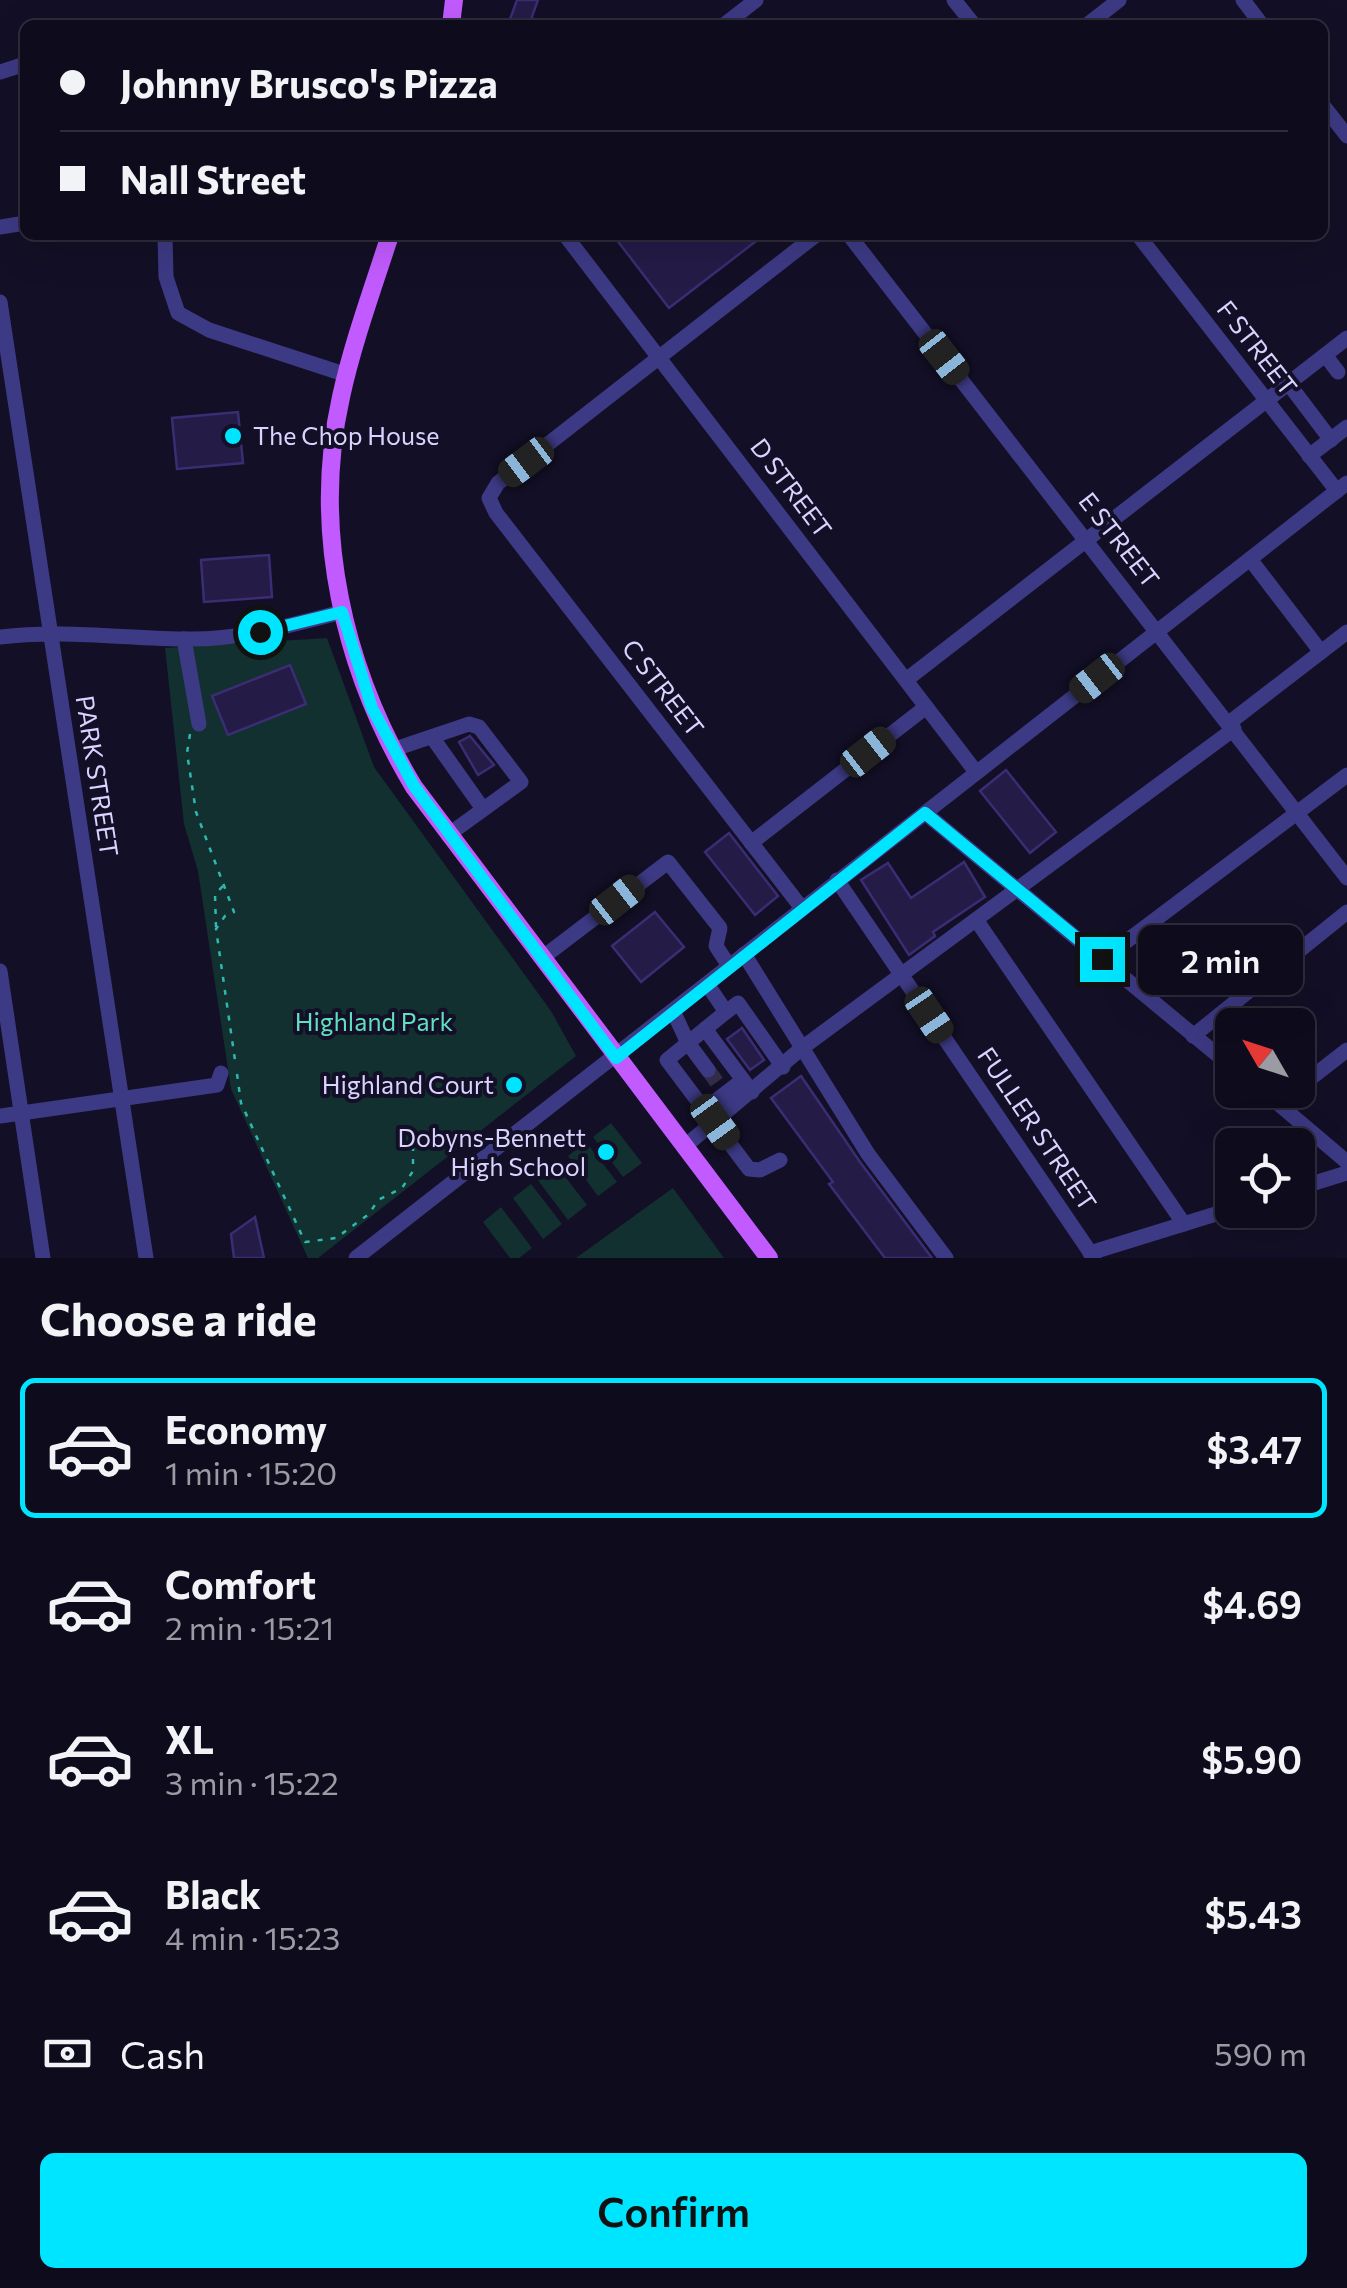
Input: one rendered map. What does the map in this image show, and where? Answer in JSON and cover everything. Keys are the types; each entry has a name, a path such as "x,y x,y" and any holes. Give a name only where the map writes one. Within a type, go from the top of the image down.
{"main road":[{"path":"388,240 346,375 336,423 330,496 342,612 359,674 392,750 448,835 769,1258"}],"street":[{"path":"730,20 756,0"},
{"path":"954,0 970,20"},
{"path":"1093,20 1119,0"},
{"path":"1243,0 1258,20"},
{"path":"1328,112 1347,136"},
{"path":"165,240 166,277 178,312 209,330 346,375"},
{"name":"D STREET","path":"569,240 976,772"},
{"path":"661,359 810,240"},
{"name":"E STREET","path":"853,240 1347,878"},
{"name":"F STREET","path":"1142,240 1309,456 1342,487"},
{"name":"PARK STREET","path":"0,302 146,1258"},
{"path":"906,680 1347,338"},
{"path":"1325,355 1338,372"},
{"name":"C STREET","path":"661,359 498,482 489,498 801,907"},
{"path":"1288,383 1331,440"},
{"path":"1309,456 1347,427"},
{"path":"356,1258 1342,487"},
{"path":"1250,558 1321,652"},
{"path":"0,637 50,631 184,639 236,637 342,612"},
{"path":"710,1112 784,1067 802,1048 1018,893 1347,632"},
{"path":"184,639 197,719"},
{"path":"751,843 926,706"},
{"path":"392,750 469,724 479,727 521,782 448,835"},
{"path":"432,737 483,810"},
{"path":"1102,959 1347,775"},
{"path":"925,813 1215,1053"},
{"path":"542,958 668,862 720,928 716,946 729,966"},
{"name":"FULLER STREET","path":"837,880 1092,1255"},
{"path":"1193,1036 1347,912"},
{"path":"977,921 1184,1224"},
{"path":"744,954 868,1154 946,1258"},
{"path":"0,972 44,1258"},
{"path":"706,984 726,1012"},
{"path":"780,1160 760,1170 749,1169 710,1112 667,1060 738,1004 784,1067"},
{"path":"673,1011 688,1043 708,1070"},
{"path":"705,1029 748,1086"},
{"path":"1315,1074 1347,1050"},
{"path":"0,1116 217,1085 221,1073"},
{"path":"684,1147 722,1090 748,1086"},
{"path":"1284,1108 1347,1162"},
{"path":"1315,1183 1347,1173"},
{"path":"1092,1255 1215,1214"}],"path":[{"path":"197,719 188,714 187,753 196,812 234,912 216,928"},
{"path":"225,884 216,889 216,928 240,1101 302,1240 314,1244 336,1238 369,1214 378,1200 402,1188 412,1171 413,1147"}],"green space":[{"name":"Highland Park","path":"327,638 374,767 551,1011 576,1056 318,1258 308,1258 231,1089 198,871 184,824 165,648"},
{"path":"611,1123 642,1163 623,1177 593,1137"},
{"path":"586,1142 617,1182 598,1196 568,1156"},
{"path":"556,1165 587,1205 568,1220 537,1179"},
{"path":"531,1184 562,1224 543,1239 513,1198"},
{"path":"673,1188 724,1258 576,1258"},
{"path":"501,1207 532,1248 519,1258 510,1258 483,1222"}],"building":[{"path":"517,0 538,0 531,20 510,20"},
{"path":"617,240 757,240 669,308"},
{"path":"238,412 243,463 177,469 172,418"},
{"path":"269,555 272,597 204,602 201,560"},
{"path":"290,665 306,704 228,735 212,696"},
{"path":"470,736 494,765 478,775 459,742"},
{"path":"1006,770 1056,832 1030,853 980,791"},
{"path":"729,833 778,896 755,915 705,852"},
{"path":"964,862 985,897 933,932 935,936 909,955 861,880 888,863 911,898"},
{"path":"655,912 684,947 641,982 612,946"},
{"path":"742,1028 764,1060 750,1070 727,1039"},
{"path":"801,1076 932,1258 885,1258 829,1184 833,1182 771,1098"},
{"path":"255,1217 264,1258 234,1258 231,1234"}],"tunnel":[{"path":"708,1070 719,1085"}],"place":[{"name":"The Chop House","path":"233,436"},
{"name":"Highland Court","path":"514,1085"},
{"name":"Dobyns-Bennett High School","path":"606,1152"}],"route":[{"path":"260,632 342,612 372,708 414,786 616,1058 801,907 925,813 1102,959"}]}
